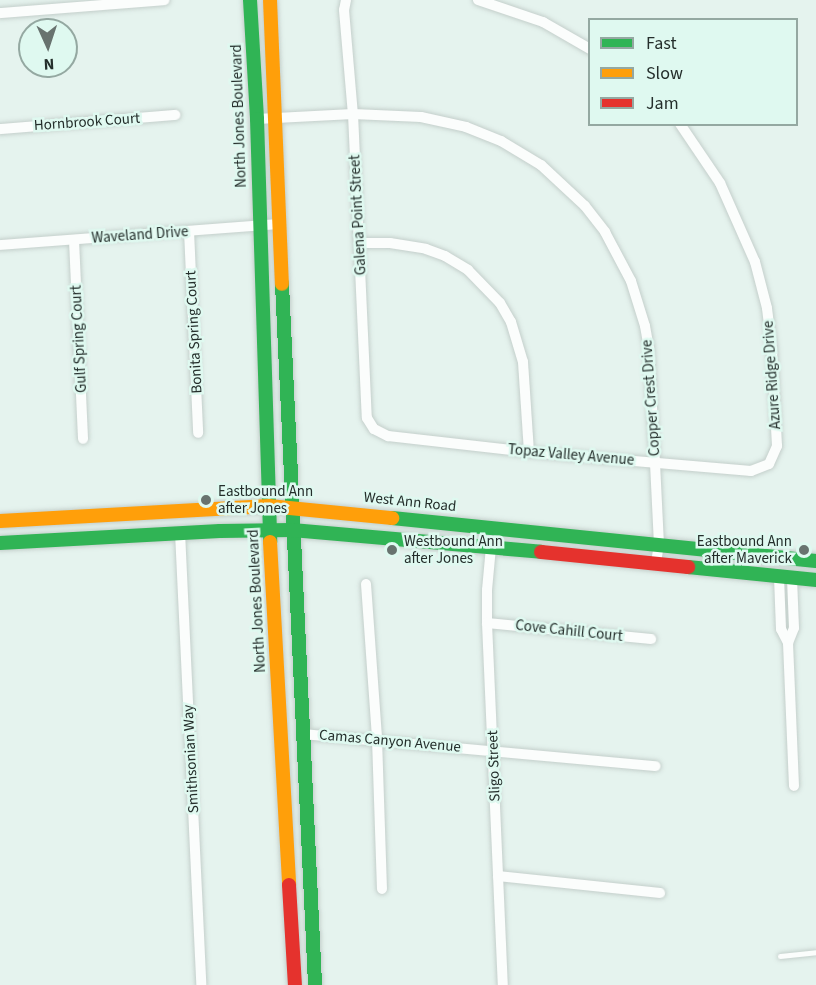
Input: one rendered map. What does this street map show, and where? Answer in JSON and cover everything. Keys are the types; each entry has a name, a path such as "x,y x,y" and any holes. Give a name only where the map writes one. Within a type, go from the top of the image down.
{"main road":[{"name":"North Jones Boulevard","path":"250,0 257,119 269,529 295,985"},
{"path":"270,0 292,530 315,985"},
{"name":"West Ann Road","path":"0,521 269,506 816,561"},
{"path":"0,543 180,532 292,530 491,547 816,580"},
{"path":"491,547 498,541 516,541 551,533"}],"street":[{"path":"0,13 164,0"},
{"name":"Galena Point Street","path":"346,0 344,10 353,114 367,418 374,429"},
{"path":"478,0 543,22 588,47"},
{"name":"Copper Crest Drive","path":"257,119 353,114 421,117 475,131 501,141 540,165 585,206 605,232 631,281 645,326 659,544 656,564"},
{"name":"Hornbrook Court","path":"0,129 175,115"},
{"name":"Azure Ridge Drive","path":"681,126 720,183 755,262 767,308 772,349 777,446 769,464"},
{"name":"Waveland Drive","path":"0,245 280,224"},
{"name":"Bonita Spring Court","path":"189,231 198,433"},
{"name":"Gulf Spring Court","path":"74,240 83,439"},
{"path":"360,243 390,243 426,249 445,256 483,282 500,303 511,322 524,362 529,452"},
{"name":"Topaz Valley Avenue","path":"374,429 388,436 529,452 751,471 769,464"},
{"name":"Smithsonian Way","path":"180,532 201,985"},
{"name":"Sligo Street","path":"491,547 487,623 503,985"},
{"path":"786,577 794,616 794,628 788,643"},
{"path":"786,577 780,617 781,629 788,643 794,786"},
{"path":"366,584 377,739 382,889"},
{"name":"Cove Cahill Court","path":"487,623 651,639"},
{"name":"Camas Canyon Avenue","path":"302,734 656,766"},
{"path":"498,876 660,892"}],"lane":[{"path":"780,617 794,616"},
{"path":"780,956 816,952"}],"traffic: fast":[{"path":"250,0 257,119 270,542"},
{"path":"282,284 315,985"},
{"path":"392,518 816,561"},
{"path":"0,543 220,531 292,530 541,552"},
{"path":"688,567 816,580"}],"traffic: slow":[{"path":"270,0 282,284"},
{"path":"0,521 269,506 392,518"},
{"path":"270,542 289,885"}],"traffic: jam":[{"path":"541,552 688,567"},
{"path":"289,885 295,985"}],"place":[{"name":"Eastbound Ann after Jones","path":"206,500"},
{"name":"Westbound Ann after Jones","path":"392,550"},
{"name":"Eastbound Ann after Maverick","path":"804,550"}]}
